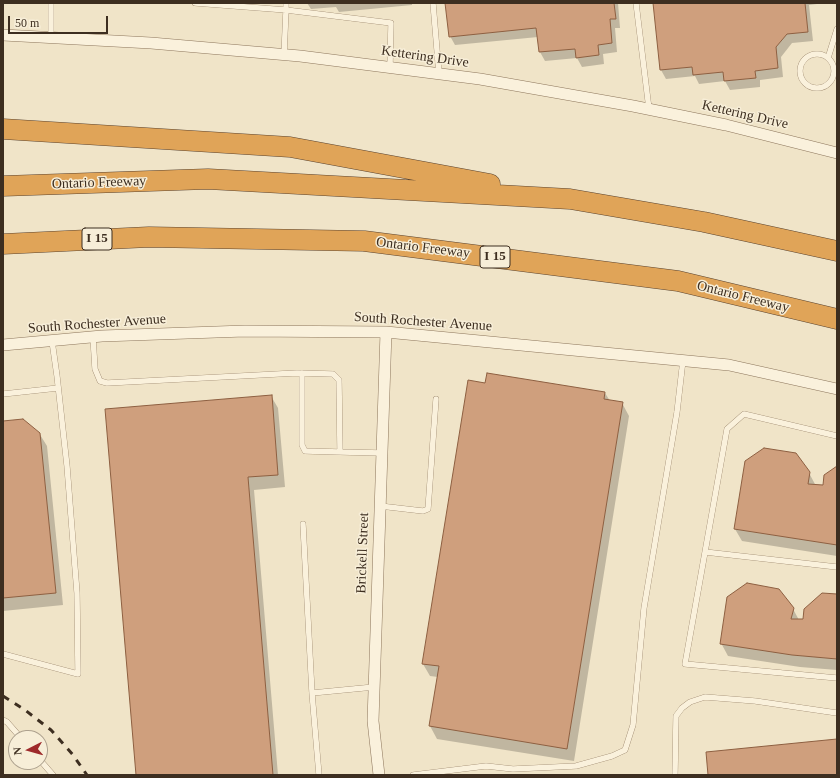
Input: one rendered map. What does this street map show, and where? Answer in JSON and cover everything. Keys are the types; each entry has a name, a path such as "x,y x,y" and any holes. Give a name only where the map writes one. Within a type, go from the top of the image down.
{"highway":[{"path":"3,129 290,147 570,199"},
{"name":"Ontario Freeway","path":"3,186 208,179 570,199 704,222 837,251"},
{"name":"Ontario Freeway","path":"3,244 149,237 364,240 678,281 837,319"},
{"path":"3,249 45,241"}],"street":[{"name":"Kettering Drive","path":"3,34 151,43 284,54 390,67 540,89 649,109 726,125 837,153"},
{"name":"South Rochester Avenue","path":"3,345 93,337 245,331 386,332 729,365 837,389"},
{"name":"Brickell Street","path":"379,775 373,721 386,332"}],"lane":[{"path":"51,3 51,37"},
{"path":"195,3 286,10 391,23 390,67"},
{"path":"284,54 286,3"},
{"path":"433,3 438,74"},
{"path":"636,3 649,109"},
{"path":"828,58 837,29"},
{"path":"812,54 823,55 828,58 834,67 832,78 824,86 813,87 808,85 801,76 800,71 803,60 812,54"},
{"path":"93,337 95,369 100,381 107,383 302,373 334,374 340,380 340,452"},
{"path":"3,654 78,674 77,593 58,388 52,341"},
{"path":"413,775 486,766 513,769 576,766 612,756 625,750 633,725 644,608 677,412 683,360"},
{"path":"302,373 302,445 305,450 382,453"},
{"path":"3,394 58,388"},
{"path":"380,506 423,511 428,509 436,399"},
{"path":"837,436 744,414 727,429 685,664 837,678"},
{"path":"303,524 312,693 319,775"},
{"path":"705,552 837,567"},
{"path":"312,693 374,687"},
{"path":"676,775 676,716 682,708 690,702 705,697 755,701 837,713"},
{"path":"3,720 8,722 14,730"}],"building":[{"path":"445,3 614,3 616,19 610,19 612,43 598,45 599,55 576,58 575,49 539,52 536,28 449,37"},
{"path":"653,3 805,3 808,32 787,34 776,47 778,68 755,71 756,78 724,81 723,72 693,75 692,67 660,70"},
{"path":"487,373 605,392 604,399 623,402 567,749 429,726 439,666 422,664 468,380 485,383"},
{"path":"272,395 278,475 248,477 273,775 136,775 105,409"},
{"path":"23,419 40,433 56,593 3,598 3,421"},
{"path":"764,448 796,453 810,472 808,484 823,485 824,475 837,466 837,545 734,529 745,461"},
{"path":"747,583 779,589 794,608 791,619 803,619 804,609 822,593 837,594 837,659 792,655 720,644 727,597"},
{"path":"837,739 837,775 708,775 706,752"}],"railway":[{"path":"3,696 25,710 51,730 73,755 87,775"}]}
